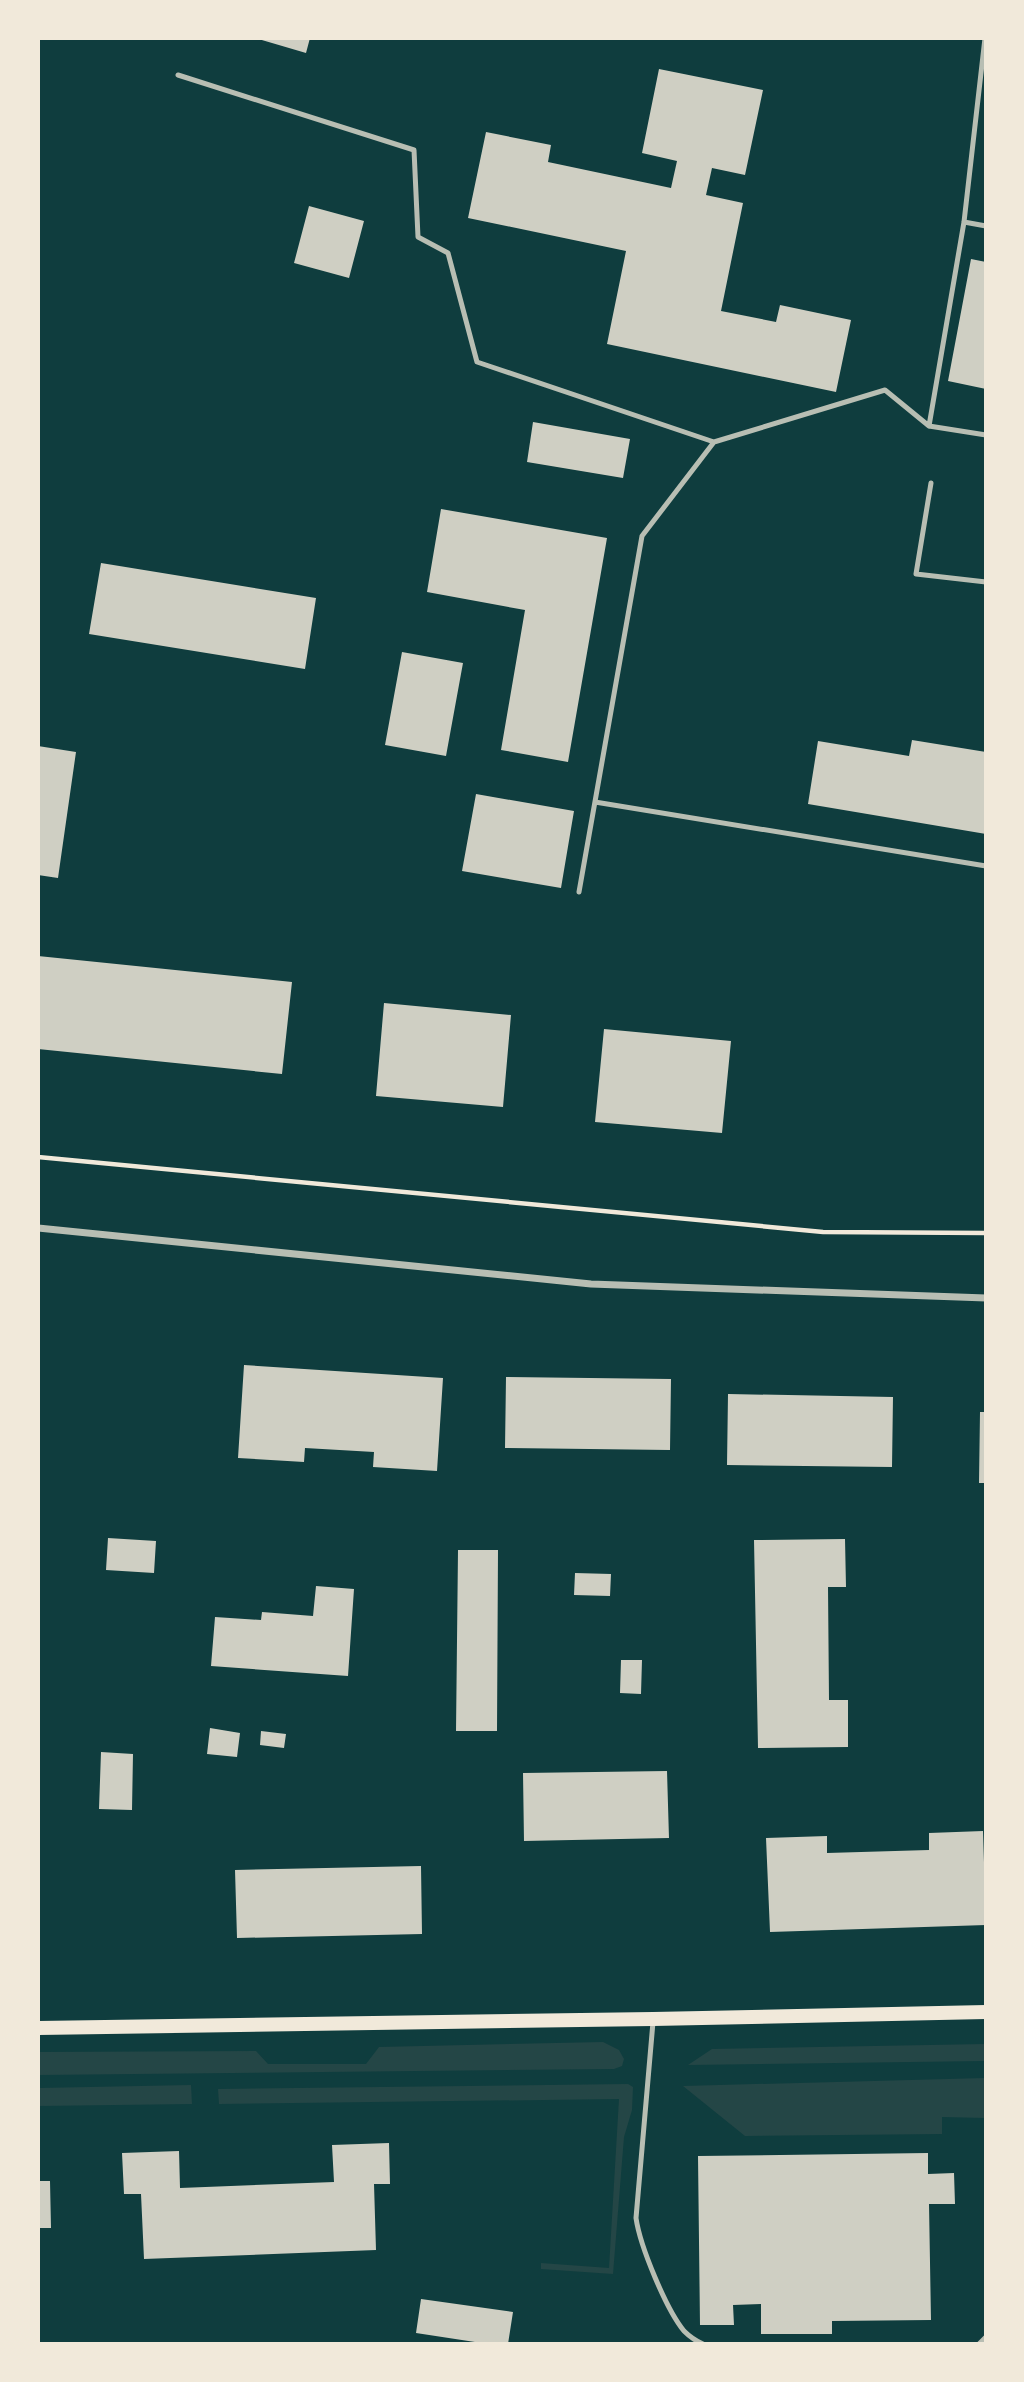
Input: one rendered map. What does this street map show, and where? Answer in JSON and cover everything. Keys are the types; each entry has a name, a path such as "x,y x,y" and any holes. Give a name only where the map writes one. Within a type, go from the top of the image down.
{"main road":[{"path":"38,2028 653,2020 985,2012"}],"street":[{"path":"38,1228 591,1284 985,1298"}],"lane":[{"path":"929,426 964,222 985,38"},
{"path":"178,75 414,150 418,237 448,253 477,362 713,442 885,390 929,426 985,435"},
{"path":"964,222 985,226"},
{"path":"579,892 642,536 713,442"},
{"path":"931,483 916,574 985,582"},
{"path":"595,802 985,866"},
{"path":"653,2020 636,2218 639,2237 672,2310 685,2332 703,2343"},
{"path":"979,2343 985,2337"}],"path":[{"path":"38,1157 823,1232 985,1233"}],"shaded area":[{"path":"603,2042 619,2050 624,2059 622,2066 614,2069 39,2075 39,2052 256,2051 268,2064 366,2064 379,2047"},
{"path":"985,2044 985,2061 688,2065 712,2049"},
{"path":"985,2078 985,2118 942,2117 942,2134 745,2136 683,2086"},
{"path":"628,2084 633,2087 632,2110 624,2137 613,2274 541,2269 541,2263 609,2268 619,2099 219,2104 218,2089"},
{"path":"191,2085 192,2104 39,2106 39,2088"}],"building":[{"path":"255,38 310,38 306,53"},
{"path":"659,69 763,90 745,175 712,168 706,195 743,203 721,311 776,322 780,305 851,320 836,392 607,344 626,251 468,218 486,132 551,145 548,162 671,188 677,161 642,153"},
{"path":"309,206 364,221 349,278 294,263"},
{"path":"971,259 986,262 986,389 948,381"},
{"path":"533,422 630,439 623,478 527,462"},
{"path":"441,509 607,538 568,762 501,750 525,610 427,592"},
{"path":"101,563 316,598 305,669 89,634"},
{"path":"402,652 463,663 446,756 385,745"},
{"path":"912,740 986,752 986,834 808,804 818,741 909,756"},
{"path":"38,746 76,752 58,878 38,875"},
{"path":"476,794 574,811 561,888 462,871"},
{"path":"38,956 292,982 282,1074 38,1049"},
{"path":"384,1003 511,1015 503,1107 376,1096"},
{"path":"604,1029 731,1041 722,1133 595,1122"},
{"path":"244,1365 443,1378 437,1471 373,1467 374,1452 305,1448 304,1462 238,1458"},
{"path":"506,1377 671,1379 670,1450 505,1448"},
{"path":"728,1394 893,1397 892,1467 727,1465"},
{"path":"980,1412 986,1412 986,1483 979,1483"},
{"path":"108,1538 156,1541 154,1573 106,1570"},
{"path":"845,1539 846,1587 828,1587 829,1700 848,1700 848,1747 758,1748 754,1540"},
{"path":"458,1550 498,1550 497,1731 456,1731"},
{"path":"575,1573 611,1574 610,1596 574,1595"},
{"path":"316,1586 354,1589 348,1676 211,1666 215,1617 261,1620 262,1612 313,1616"},
{"path":"621,1660 642,1660 641,1694 620,1693"},
{"path":"210,1728 240,1733 237,1757 207,1754"},
{"path":"261,1731 286,1734 284,1748 260,1745"},
{"path":"101,1752 133,1754 132,1810 99,1809"},
{"path":"667,1771 669,1838 524,1841 523,1773"},
{"path":"983,1831 986,1925 770,1932 766,1838 827,1836 827,1853 929,1850 929,1833"},
{"path":"421,1866 422,1934 237,1938 235,1870"},
{"path":"389,2143 390,2184 374,2184 376,2250 144,2259 141,2194 124,2194 122,2153 179,2151 180,2188 334,2182 332,2145"},
{"path":"928,2153 928,2174 954,2173 955,2204 929,2204 931,2320 832,2321 832,2334 761,2334 761,2304 733,2305 734,2325 700,2325 698,2156"},
{"path":"38,2181 50,2181 51,2228 38,2228"},
{"path":"421,2299 513,2312 508,2344 488,2344 416,2333"}]}
